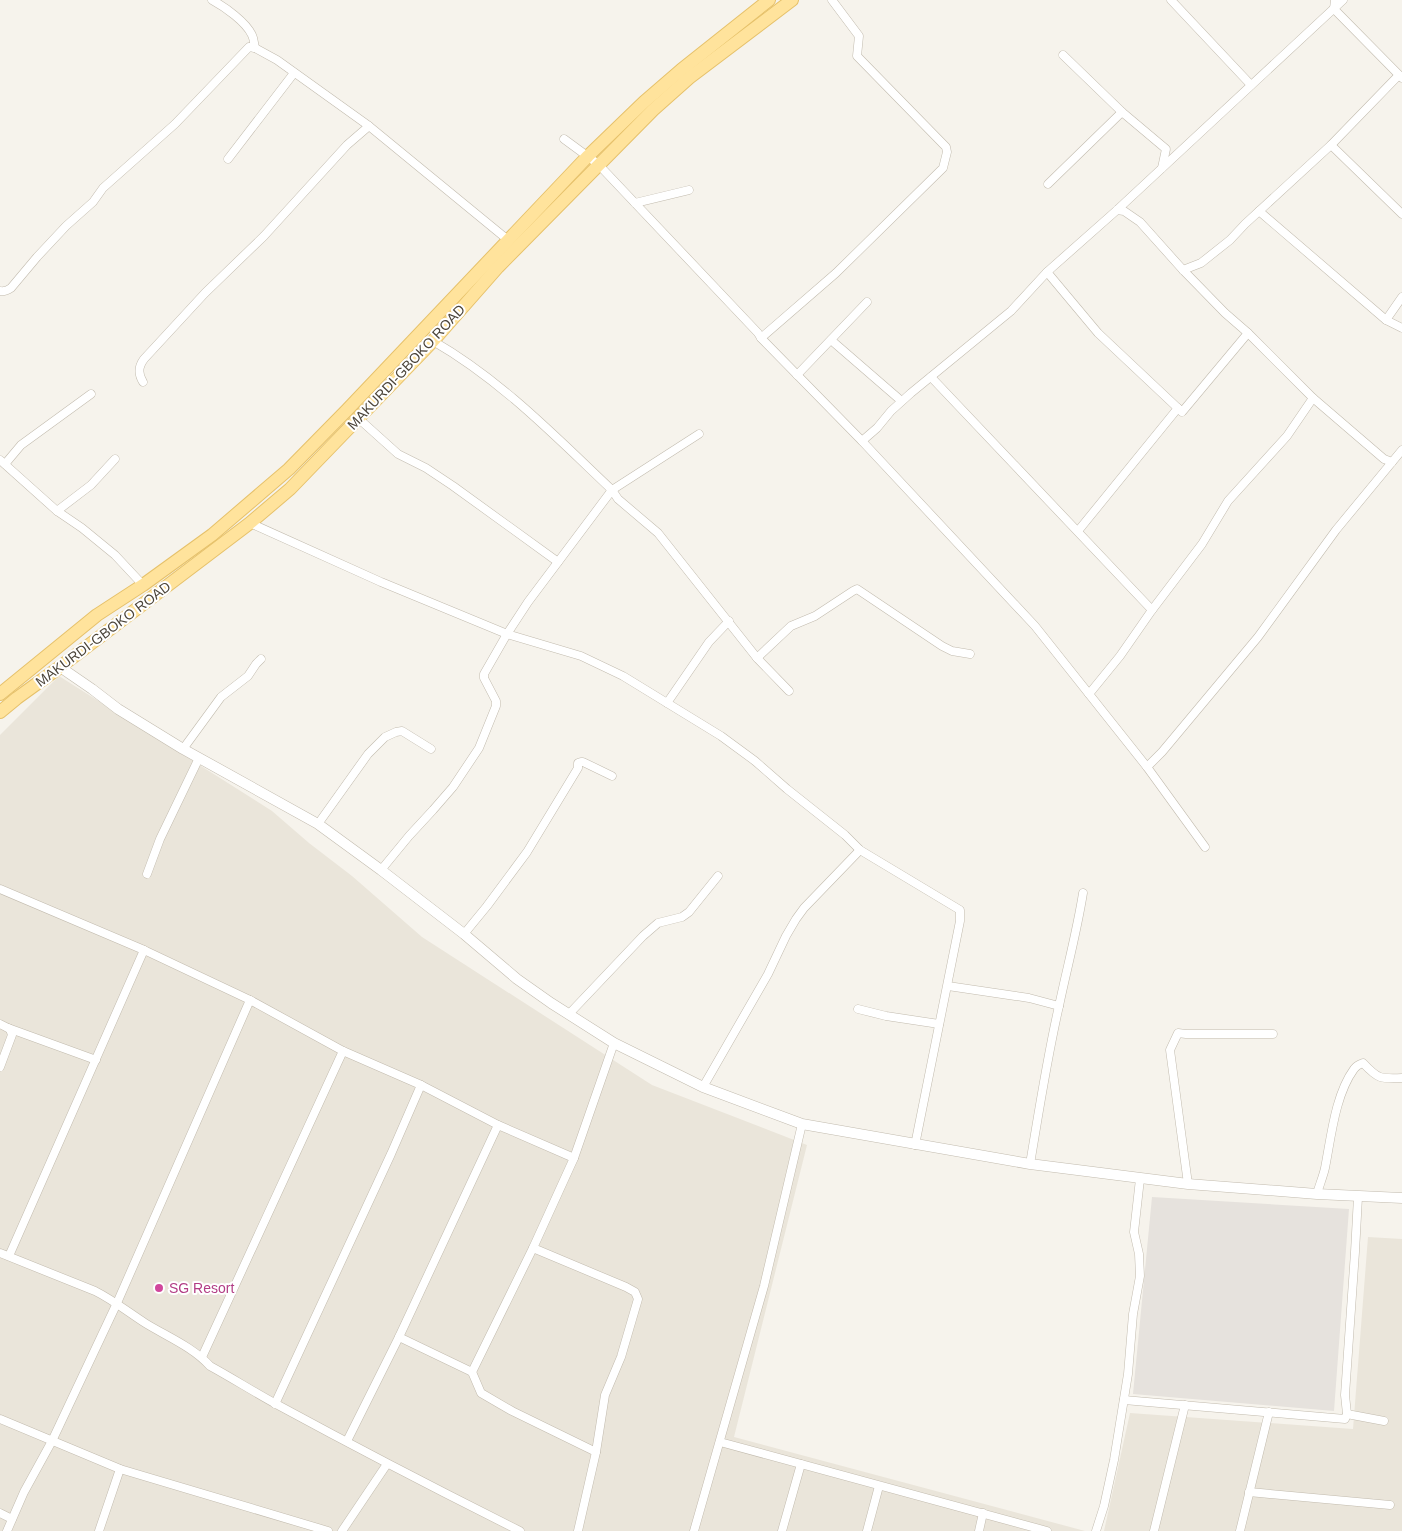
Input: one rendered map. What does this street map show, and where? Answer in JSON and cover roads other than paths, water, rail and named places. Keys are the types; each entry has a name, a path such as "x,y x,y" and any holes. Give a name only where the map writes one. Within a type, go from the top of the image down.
{"main road":[{"path":"2,689 97,615 143,585 212,535 289,469 354,403 555,189 593,160 644,102 673,76 769,0"},
{"name":"MAKURDI-GBOKO ROAD","path":"0,712 250,523 290,489 434,341 593,160 689,78 792,0"}],"street":[{"path":"212,0 222,5 241,21 252,35 255,48"},
{"path":"761,338 836,273 943,168 947,152 946,147 932,131 857,56 859,36 832,0"},
{"path":"1172,0 1251,85"},
{"path":"1183,270 1201,263 1230,240 1400,77 1334,9 1334,0"},
{"path":"862,441 877,428 891,411 1011,311 1047,272 1117,210 1343,0"},
{"path":"0,291 11,288 37,256 93,202 103,188 174,124 249,48 255,48 277,60 369,126 508,240"},
{"path":"1063,55 1122,112 1166,149 1183,149"},
{"path":"228,159 294,73"},
{"path":"1048,184 1122,112"},
{"path":"143,382 139,368 144,359 205,293 264,236 347,145 369,126"},
{"path":"564,139 593,160 635,203 758,332 761,338 862,441 1034,626 1147,767 1205,847"},
{"path":"1331,145 1402,214"},
{"path":"1162,168 1166,149"},
{"path":"635,203 689,190"},
{"path":"1117,210 1140,222 1225,313 1248,333 1313,398 1384,459 1392,462"},
{"path":"1259,212 1386,320 1402,328"},
{"path":"1047,272 1098,333 1182,412 1248,333"},
{"path":"1386,320 1402,296"},
{"path":"797,375 867,302"},
{"path":"831,340 898,398"},
{"path":"434,341 484,374 512,397 612,490 618,498 658,533 757,658 789,691"},
{"path":"931,377 1152,610"},
{"path":"91,394 21,445 3,462 57,511 116,555 143,585"},
{"path":"1089,694 1120,656 1202,544 1228,501 1287,436 1313,398"},
{"path":"1078,531 1178,408"},
{"path":"358,418 398,454 426,468 453,486 558,562"},
{"path":"381,870 408,836 453,787 479,748 496,706 496,701 484,678 484,674 528,602 612,490 698,434"},
{"path":"1147,767 1162,752 1258,637 1336,530 1402,450"},
{"path":"57,511 92,485 115,459"},
{"path":"250,523 363,574 507,634 581,656 623,676 721,736 755,761 845,835 860,850 960,910 960,921 948,986 915,1145"},
{"path":"757,658 791,626 815,616 857,589 942,646 952,651 970,654"},
{"path":"667,703 709,642 729,621"},
{"path":"183,749 222,697 248,676 262,659"},
{"path":"60,667 118,709 183,749 318,824 464,934 517,979 569,1014 614,1043 703,1087 802,1124 1030,1164 1188,1184 1317,1194 1402,1198"},
{"path":"318,824 368,754 385,737 402,731 431,749"},
{"path":"147,874 160,839 199,758"},
{"path":"464,934 527,852 578,768 578,764 583,762 612,776"},
{"path":"703,1087 768,974 796,919 804,908 860,850"},
{"path":"569,1014 643,936 658,923 682,917 689,912 718,876"},
{"path":"0,899 3,890 144,950 250,1000 343,1051 421,1085 498,1125 574,1158"},
{"path":"1030,1164 1059,1006 1079,921 1083,893"},
{"path":"9,1256 144,950"},
{"path":"948,986 1028,998 1059,1006"},
{"path":"7,1531 24,1492 52,1441 117,1303 250,1000"},
{"path":"858,1009 886,1016 939,1024"},
{"path":"0,1024 96,1060"},
{"path":"0,1067 12,1035 8,1028"},
{"path":"1188,1184 1170,1050 1175,1037 1178,1033 1273,1034"},
{"path":"472,1372 533,1248 574,1158 614,1043"},
{"path":"202,1357 343,1051"},
{"path":"1317,1194 1324,1169 1330,1134 1341,1097 1345,1084 1355,1067 1363,1062 1375,1075 1387,1079 1402,1078"},
{"path":"275,1404 421,1085"},
{"path":"694,1531 764,1286 802,1124"},
{"path":"347,1441 399,1337 498,1125"},
{"path":"1096,1531 1104,1506 1112,1468 1128,1374 1133,1314 1140,1276 1139,1254 1134,1232 1140,1179"},
{"path":"1124,1400 1345,1419 1344,1395 1356,1252 1358,1196"},
{"path":"533,1248 626,1287 635,1292 637,1296 638,1303 635,1313 606,1396 596,1452 578,1531"},
{"path":"0,1253 95,1291 202,1357 210,1366 275,1404 387,1464 520,1531"},
{"path":"399,1337 472,1372 481,1393 512,1411 596,1452"},
{"path":"1154,1531 1185,1405"},
{"path":"1240,1531 1269,1412"},
{"path":"1346,1414 1384,1421"},
{"path":"0,1419 120,1468 328,1531"},
{"path":"720,1442 1047,1531"},
{"path":"342,1531 387,1464"},
{"path":"782,1531 801,1464"},
{"path":"100,1531 120,1468"},
{"path":"868,1531 879,1486"},
{"path":"1249,1492 1390,1505"},
{"path":"0,1513 12,1518"},
{"path":"979,1531 983,1514"}],"place":[{"name":"SG Resort","path":"159,1288"}]}
